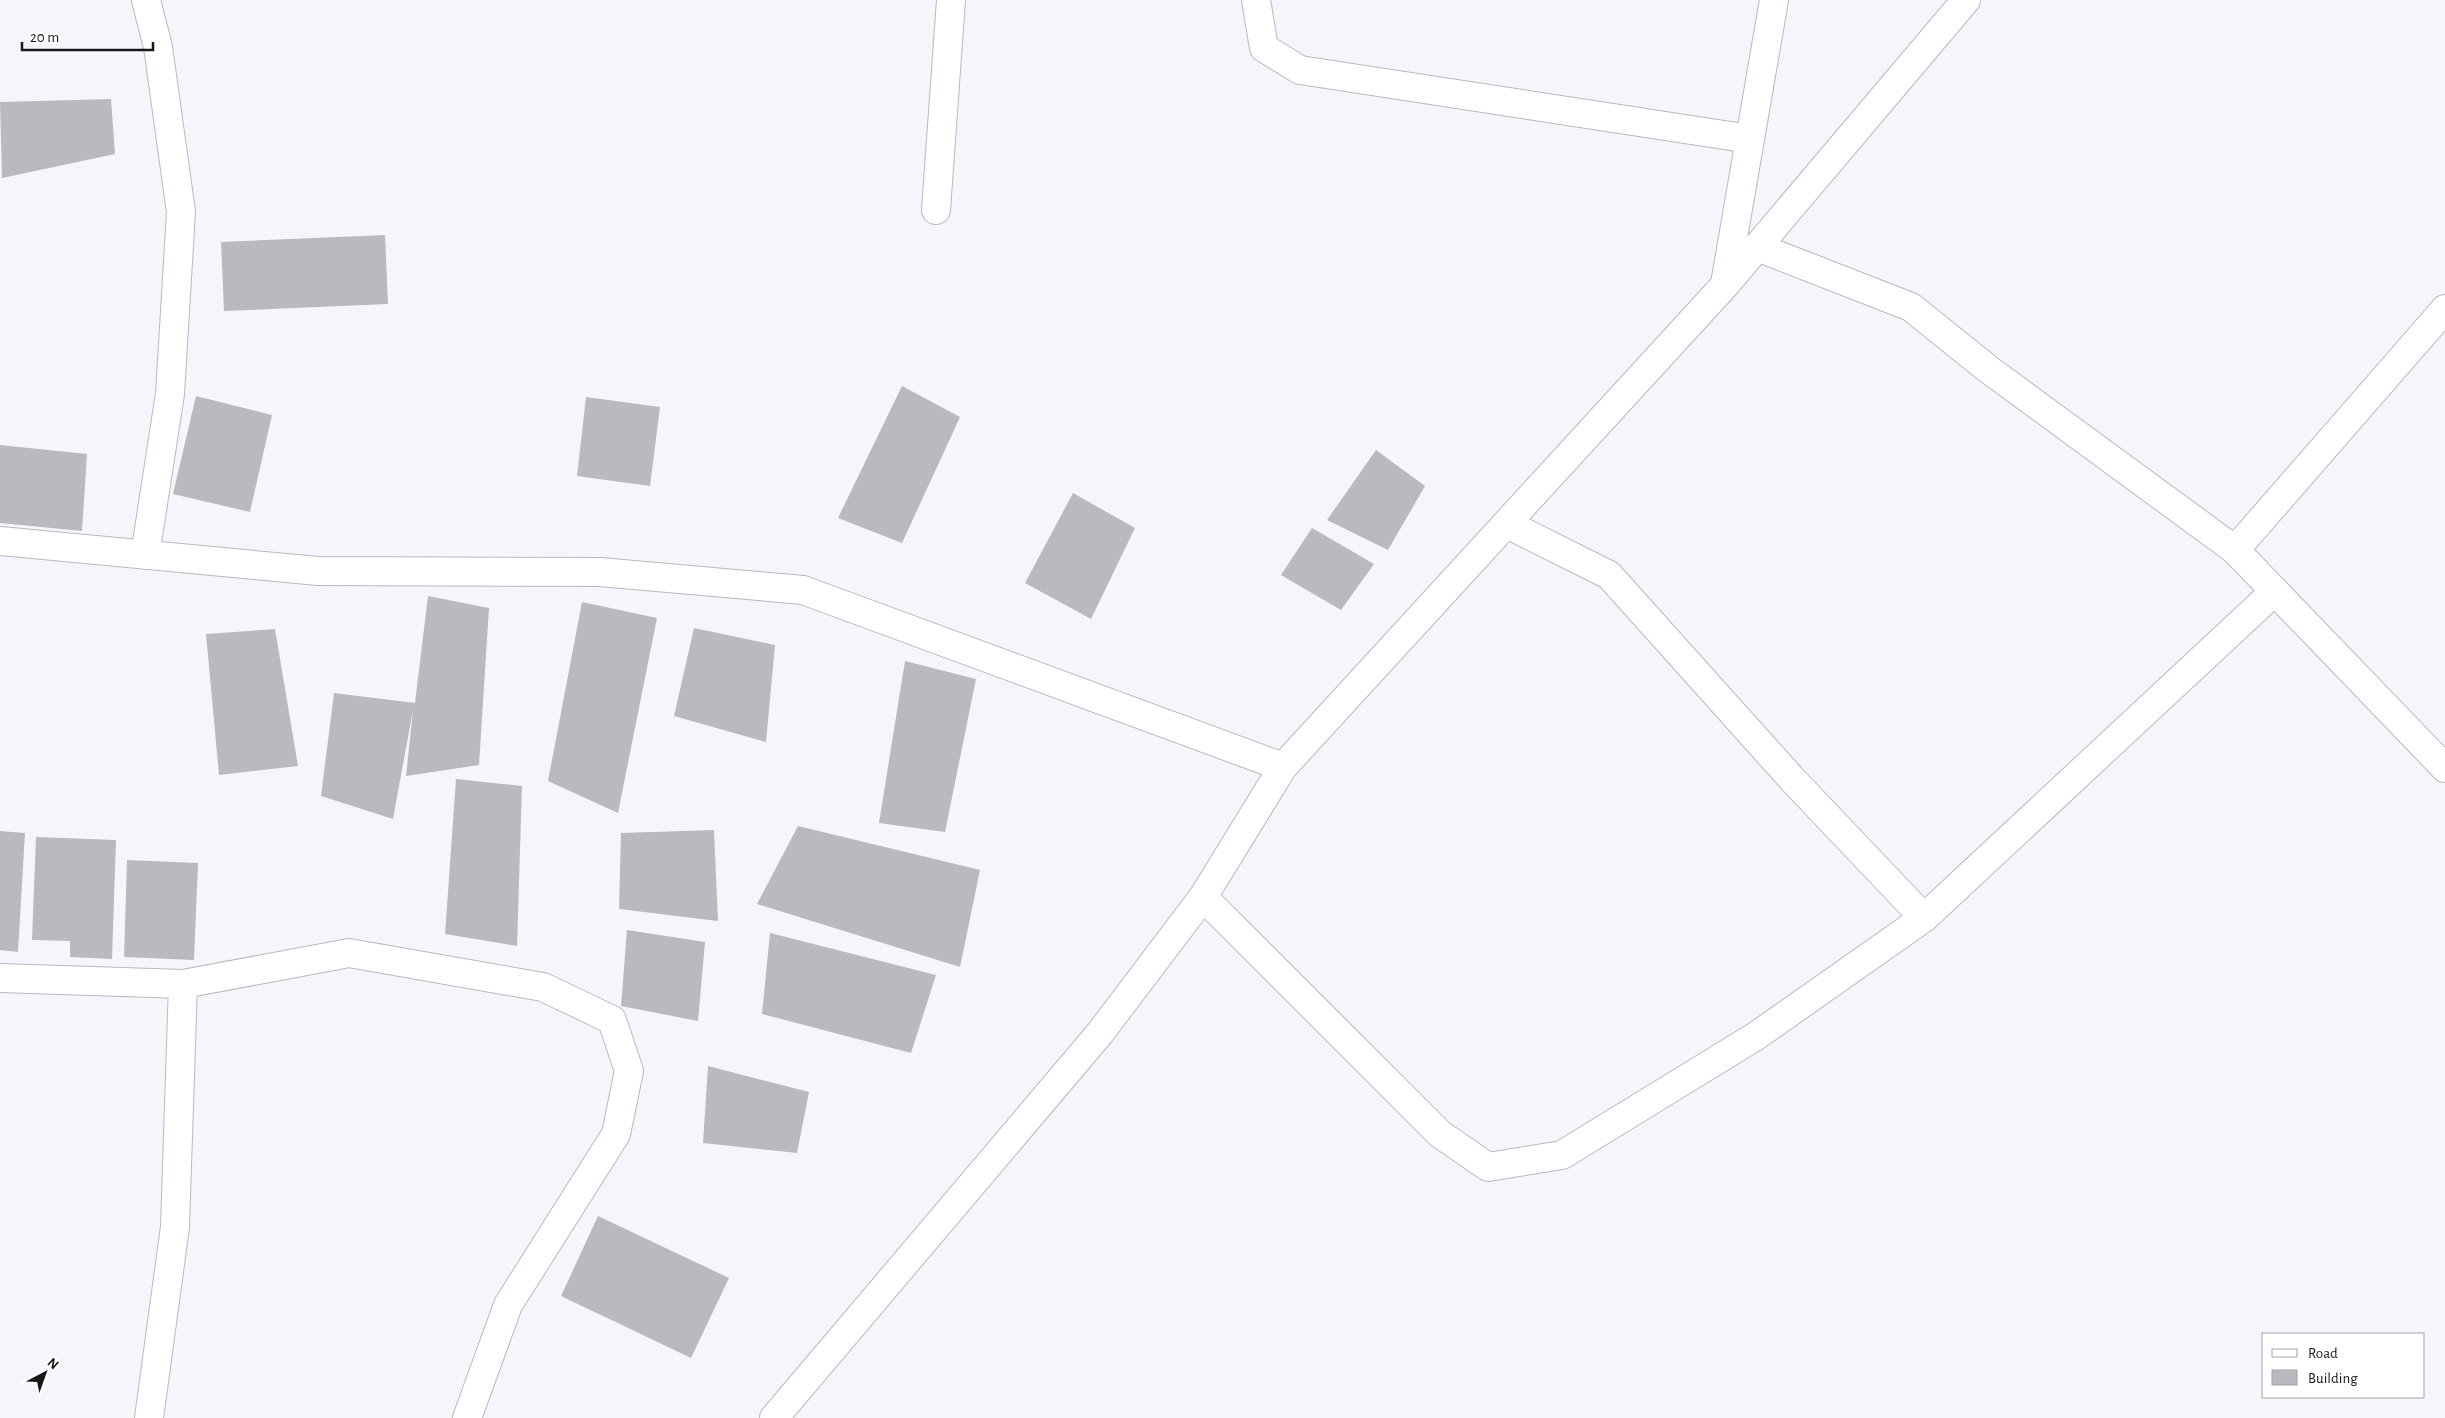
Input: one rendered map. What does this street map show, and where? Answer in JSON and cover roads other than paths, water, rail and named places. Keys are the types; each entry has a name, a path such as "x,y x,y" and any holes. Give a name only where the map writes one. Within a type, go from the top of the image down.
{"street":[{"path":"145,555 170,394 181,212 158,47 146,0"},
{"path":"936,210 951,0"},
{"path":"1256,0 1264,48 1300,70 1750,139"},
{"path":"1725,285 1774,0"},
{"path":"774,1418 1100,1033 1203,897 1284,768 1725,285 1966,0"},
{"path":"1757,246 1912,307 1988,369 2235,550 2445,768"},
{"path":"2235,550 2445,309"},
{"path":"1506,524 1609,575 1792,779 1924,918"},
{"path":"0,541 318,571 600,572 803,590 1284,768"},
{"path":"1203,897 1440,1134 1488,1167 1562,1155 1756,1036 1924,918 2275,591"},
{"path":"0,978 183,984 349,953 542,987 612,1020 630,1071 616,1134 508,1305 467,1418"},
{"path":"149,1418 174,1228 183,984"}]}
